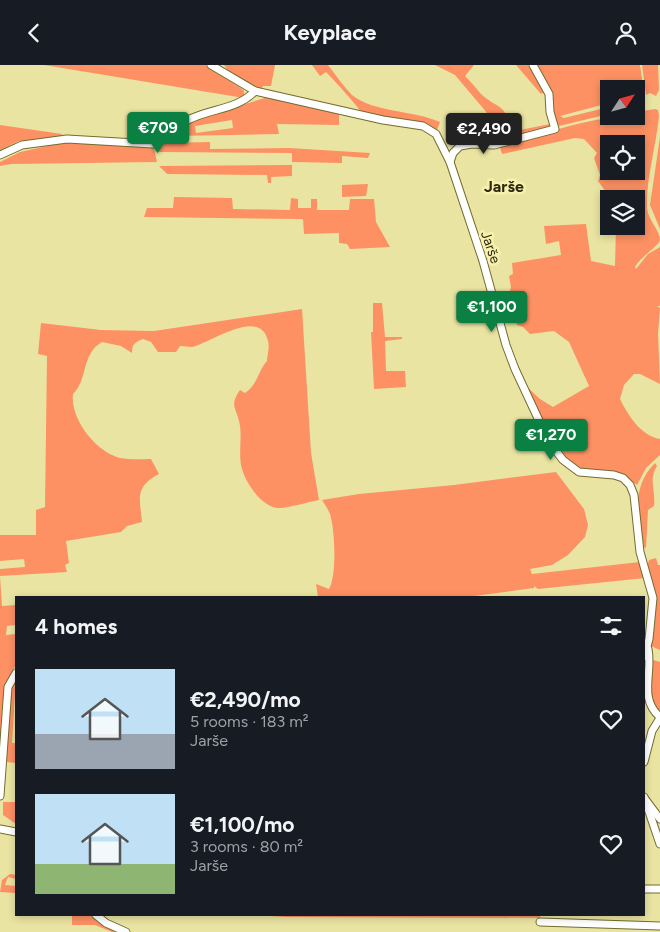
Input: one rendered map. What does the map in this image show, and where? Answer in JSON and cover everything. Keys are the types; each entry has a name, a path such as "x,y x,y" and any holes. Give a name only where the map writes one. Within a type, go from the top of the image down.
{"street":[{"name":"Jarše","path":"212,65 255,91 383,120 423,126 436,134 450,162 483,261 506,345 549,442 563,460 579,472 614,475 623,478 632,490 640,552 653,599 653,614 648,647"},
{"path":"450,162 453,153 460,146 472,144 494,145 555,129 552,121 549,94 533,65"},
{"path":"0,155 22,145 67,139 153,144 163,139 188,119 246,101 255,91"},
{"path":"645,615 653,614"},
{"path":"645,654 648,647"},
{"path":"645,758 652,731 660,717 653,709 648,697 648,647"},
{"path":"0,796 8,687 15,675"},
{"path":"645,798 660,819"},
{"path":"645,804 647,819 660,844"},
{"path":"0,829 15,832"},
{"path":"645,889 660,889"},
{"path":"97,916 106,923 126,932"},
{"path":"540,922 660,926"}],"shaded area":[{"path":"44,65 206,65 242,89 244,91 244,98"},
{"path":"224,65 275,65 271,86 263,86 261,89 251,85 235,77"},
{"path":"312,65 328,65 349,92 361,101 440,122 437,130 427,124 361,113 326,72 320,76"},
{"path":"435,65 474,65 465,76 481,94 504,111 510,132 550,124 551,128 509,139 455,75"},
{"path":"516,65 528,65 545,91 541,94"},
{"path":"538,65 640,65 642,80 600,80 600,105 560,116 564,118 600,109 600,116 559,126 553,117 552,97 554,97"},
{"path":"642,65 658,65 659,90 656,96 650,93 646,95"},
{"path":"268,97 339,113 339,125 277,124 279,134 173,136 166,143 210,142 210,149 289,148 370,153 368,158 342,156 342,163 292,162 292,153 159,152 158,146 187,122","holes":["232,120 233,128 196,133 195,126"]},
{"path":"658,110 659,116 648,185 647,208 649,217 658,232 660,240 635,267 636,269 648,254 660,247 660,306 657,306 660,308 658,334 660,384 640,374 634,374 624,385 620,399 631,418 641,429 647,434 660,439 660,455 646,468 637,485 623,475 580,469 564,458 543,423 524,384 540,399 553,407 589,386 569,342 554,331 530,334 523,327 517,325 509,294 511,287 509,276 513,274 512,263 561,255 559,241 546,244 544,226 586,224 591,261 615,266 616,235 645,235 645,190 604,190 598,181 600,175 594,158 597,153 584,139 575,138 502,154 500,147 584,122 600,119 600,125 645,125 645,111"},
{"path":"0,125 62,134 61,137 19,141 0,150"},
{"path":"660,137 660,229 650,205"},
{"path":"66,142 154,148 157,162 11,164 0,166 0,162 20,152"},
{"path":"292,165 292,176 271,177 271,183 268,183 267,175 167,174 159,166"},
{"path":"368,184 366,196 342,197 342,185"},
{"path":"174,197 232,198 233,209 290,210 291,198 298,199 298,208 311,208 311,199 317,199 317,210 349,210 350,199 374,199 376,222 390,247 350,249 347,244 339,243 339,233 304,234 303,219 144,217 147,208 173,208"},
{"path":"373,303 382,303 385,337 402,337 402,339 385,341 386,371 405,371 406,387 374,389 371,332 373,332"},
{"path":"302,309 311,453 319,500 275,508 268,505 257,495 247,482 242,469 240,459 240,426 234,404 240,390 245,393 249,390 267,361 269,343 263,331 255,327 245,327 192,347 180,346 176,352 158,352 151,342 143,339 134,344 132,353 121,346 102,342 91,353 81,382 73,394 73,404 80,424 102,449 120,458 151,459 159,474 146,484 140,494 142,522 127,526 121,532 66,541 69,563 65,565 67,572 0,576 0,569 25,567 24,559 0,561 0,535 36,535 36,510 45,507 47,356 38,354 41,323 101,330 154,331"},
{"path":"655,463 657,466 653,476 654,506 648,510 646,548 644,547 639,525 639,492 647,472"},
{"path":"556,472 584,509 588,525 585,537 568,555 552,565 530,569 532,574 640,562 645,578 538,589 534,586 534,588 474,596 318,596 316,584 329,589 332,583 334,564 332,521 322,500 359,494 454,485"},
{"path":"656,558 658,565 660,565 660,650 651,646 653,621 647,567 649,560"},
{"path":"0,576 2,606 15,605 15,625 7,626 6,635 15,634 15,667 4,698 0,761"},
{"path":"650,659 660,662 660,713 651,704"},
{"path":"15,679 12,743 15,743 15,763 6,762 7,707"},
{"path":"3,802 15,802 15,823 3,815"},
{"path":"10,874 15,875 15,879 8,877 5,885 15,886 15,893 0,892 2,880"},
{"path":"72,916 91,916 105,926 118,932 112,932 95,925 72,925"},
{"path":"270,916 540,916 540,918"}],"district":[{"name":"Jarše","path":"504,186"}]}
